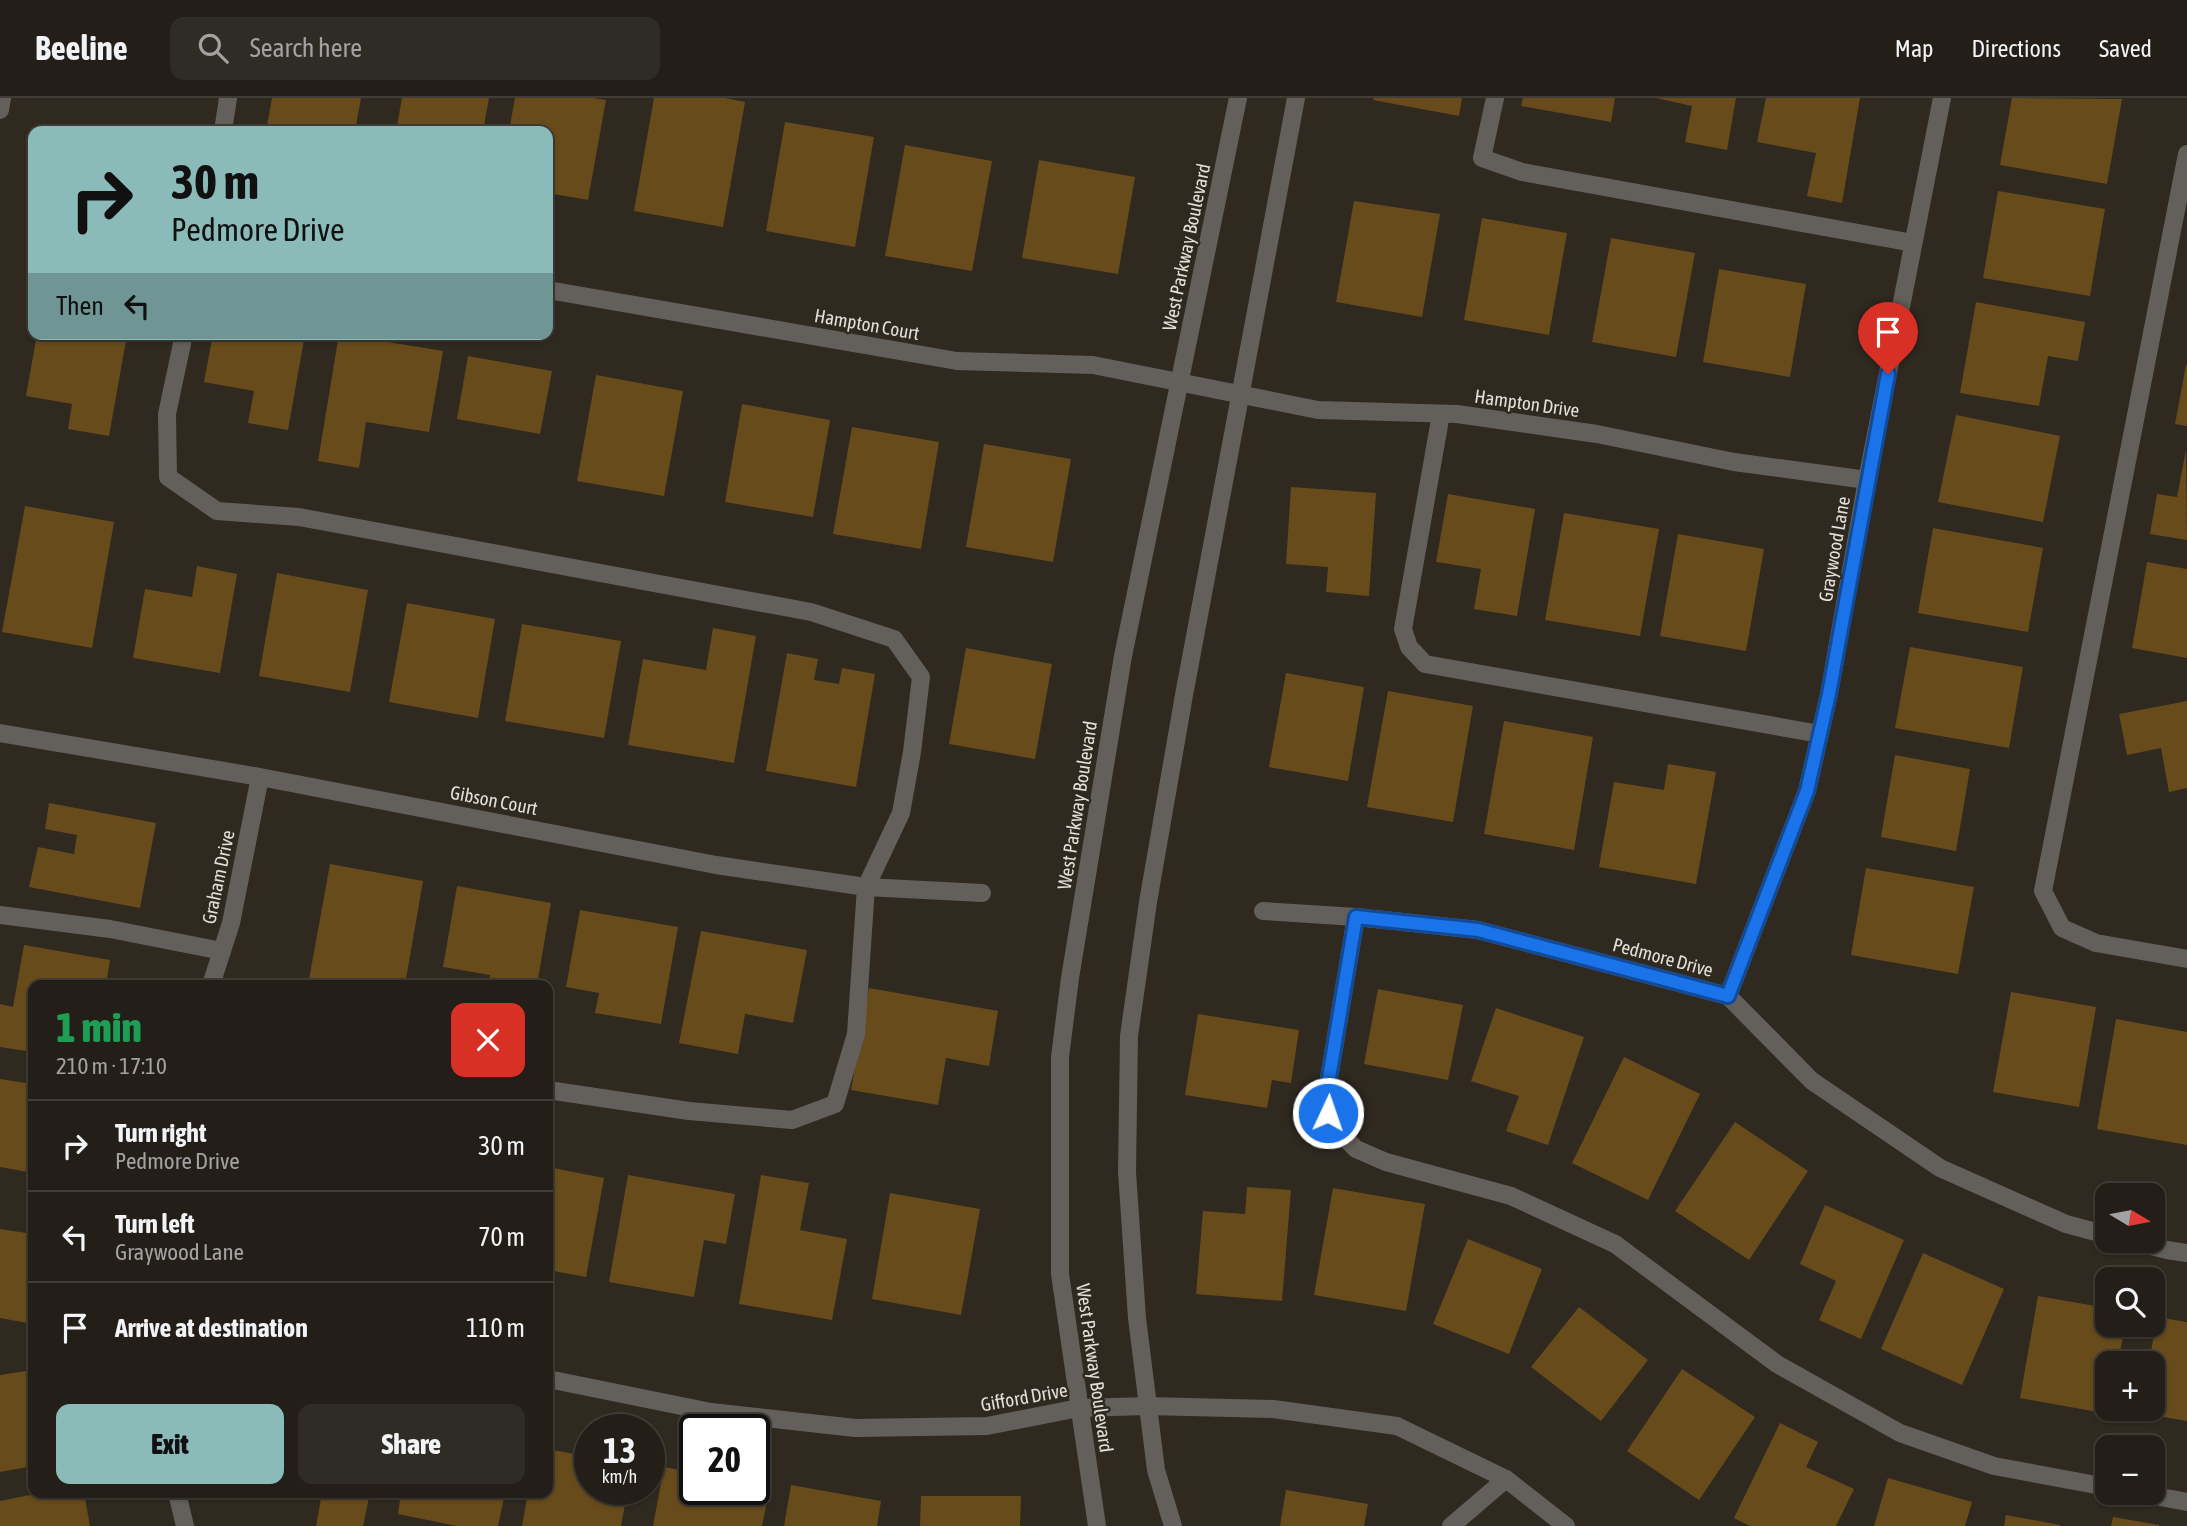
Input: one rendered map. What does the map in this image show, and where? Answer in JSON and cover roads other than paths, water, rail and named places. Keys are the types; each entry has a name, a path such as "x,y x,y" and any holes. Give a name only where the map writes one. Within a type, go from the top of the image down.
{"street":[{"path":"0,110 2,98"},
{"path":"224,126 228,98"},
{"name":"West Parkway Boulevard","path":"1097,1526 1060,1273 1060,1057 1072,964 1123,656 1238,98"},
{"path":"1173,1526 1156,1470 1137,1318 1127,1172 1129,1036 1148,902 1184,695 1296,98"},
{"path":"1495,98 1482,158 1522,173 1913,243"},
{"name":"Graywood Lane","path":"1728,996 1807,791 1942,98"},
{"path":"2187,154 2043,891 2062,928 2095,943 2187,959"},
{"name":"Hampton Court","path":"553,291 957,361 1093,365 1180,383"},
{"path":"183,340 167,414 168,477 217,512 299,517 811,612 894,639 921,677 901,813 866,887 856,1034 835,1104 792,1120 689,1111 553,1091"},
{"name":"Hampton Drive","path":"1180,383 1318,410 1457,414 1597,434 1734,462 1867,480"},
{"path":"1441,414 1403,629 1409,646 1425,664 1820,734"},
{"name":"Gibson Court","path":"0,733 260,776 703,862 866,887 982,893"},
{"name":"Graham Drive","path":"213,980 231,923 260,776"},
{"name":"Pedmore Drive","path":"1263,911 1356,917 1478,930 1728,996 1812,1081 1940,1168 2066,1224 2095,1231"},
{"path":"0,915 110,929 222,951"},
{"path":"1356,917 1328,1084 1328,1113 1338,1131 1356,1149 1386,1162 1511,1196 1615,1244 1777,1364 1900,1433 1994,1466 2095,1485"},
{"path":"2165,1250 2187,1253"},
{"name":"Gifford Drive","path":"553,1380 711,1412 855,1428 987,1426 1079,1408 1147,1406 1273,1409 1398,1426 1506,1479 1566,1526"},
{"path":"1451,1526 1506,1479"},
{"path":"178,1498 185,1526"},
{"path":"2165,1498 2187,1502"}]}
